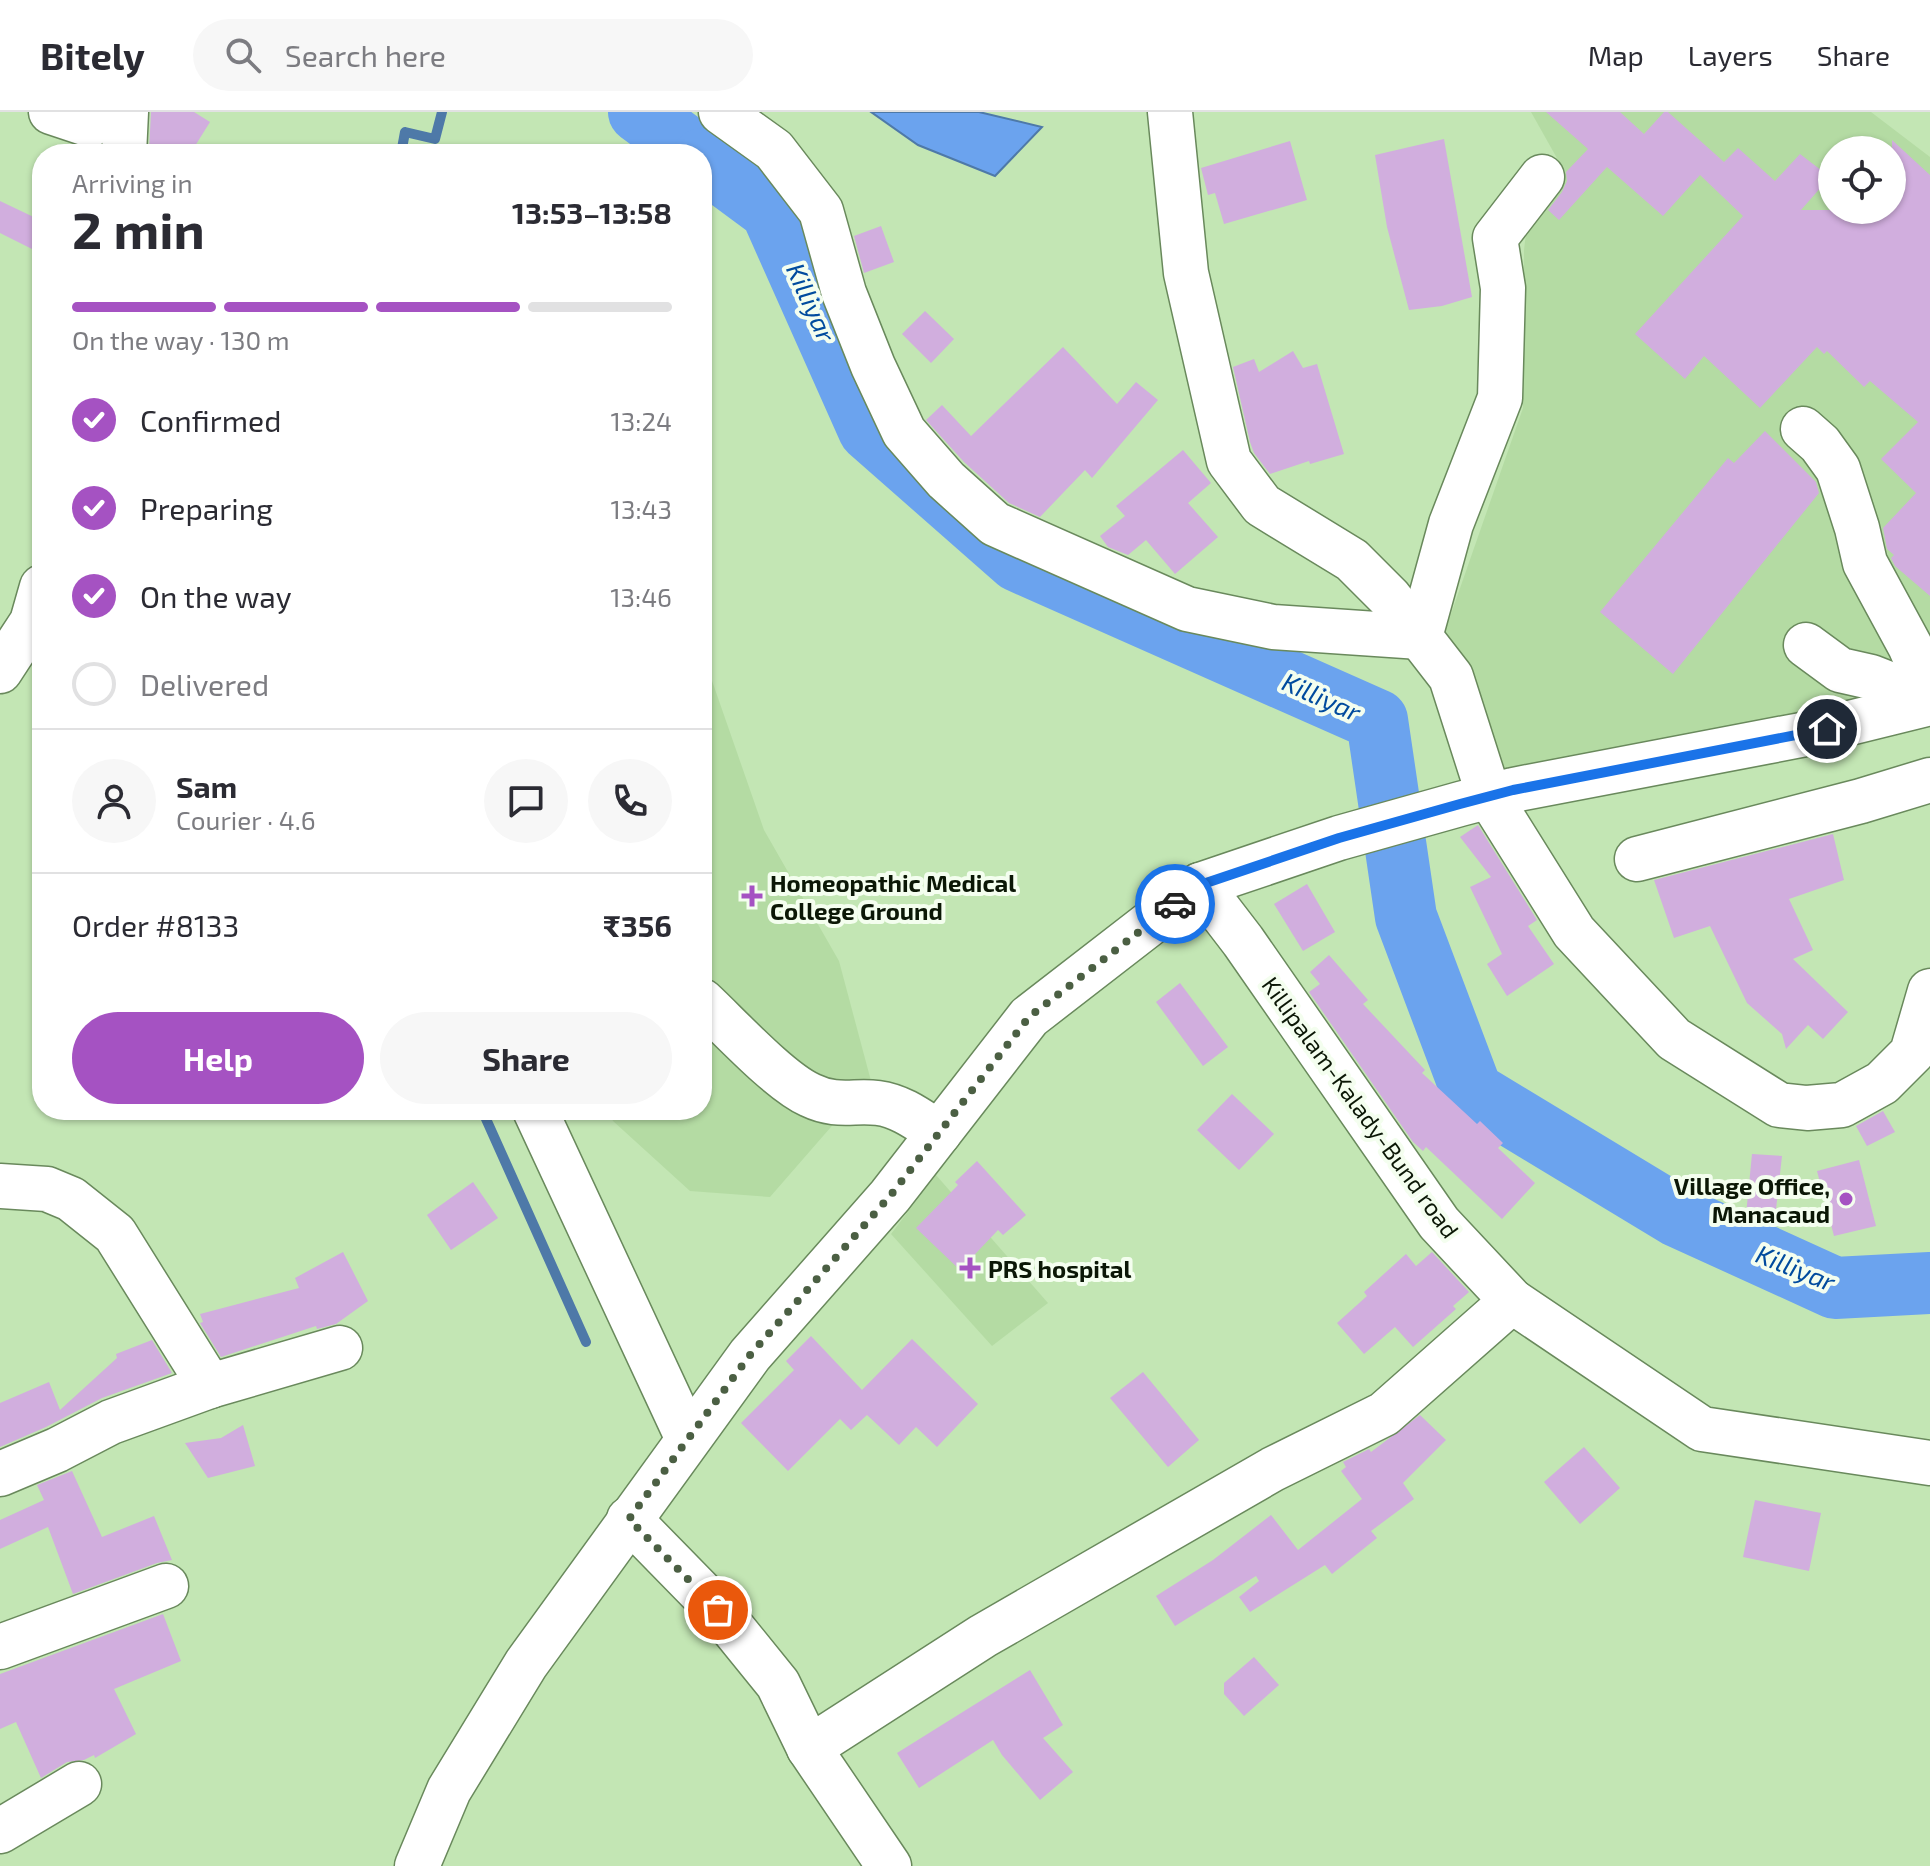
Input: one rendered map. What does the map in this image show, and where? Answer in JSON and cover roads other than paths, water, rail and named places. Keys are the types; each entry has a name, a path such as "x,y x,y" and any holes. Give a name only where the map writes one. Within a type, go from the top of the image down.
{"street":[{"path":"721,112 774,150 821,211 844,293 904,432 946,480 995,524 1187,609 1273,627 1420,637"},
{"path":"1170,112 1186,273 1229,461 1262,505 1352,560 1389,597 1451,677 1474,800 1574,932 1674,1039 1779,1105 1807,1108 1842,1105 1882,1083 1912,1053 1930,991"},
{"path":"89,116 115,144"},
{"path":"1420,637 1451,524 1500,398 1503,288 1495,238 1542,177"},
{"path":"1803,429 1820,444 1838,469 1865,563 1920,636 1930,692"},
{"path":"0,671 32,622"},
{"path":"1806,645 1840,670 1871,677 1930,702"},
{"path":"417,1866 456,1778 526,1664 750,1355 890,1196 1029,1017 1200,885 1339,838 1474,800 1801,735 1930,702"},
{"path":"1637,859 1930,780"},
{"name":"Killipalam-Kalady-Bund road","path":"1200,885 1243,941 1439,1223 1512,1301 1702,1429 1930,1463"},
{"path":"712,1010 777,1071 809,1095 843,1105 876,1103 901,1109 939,1133"},
{"path":"540,1120 688,1439"},
{"path":"0,1186 47,1189 59,1194 98,1218 115,1234 210,1386"},
{"path":"809,1748 983,1636 1273,1469 1384,1414 1512,1301"},
{"path":"0,1474 57,1450 111,1422 210,1386 340,1348"},
{"path":"629,1519 718,1610 778,1684 809,1748 889,1866"},
{"path":"0,1647 166,1586"},
{"path":"0,1831 79,1784"}],"water":[{"path":"871,112 979,112 1042,127 995,176 918,145"}],"waterway":[{"path":"403,144 405,132 435,139 442,112"},
{"name":"Killiyar","path":"639,112 682,144"},
{"name":"Killiyar","path":"712,166 771,210 869,430 1018,561 1377,720 1406,917 1472,1092 1677,1216 1835,1288 1930,1283"},
{"path":"486,1120 586,1342"}],"place":[{"name":"Homeopathic Medical College Ground","path":"752,896"},
{"name":"Village Office, Manacaud","path":"1846,1199"},
{"name":"PRS hospital","path":"970,1268"}]}
